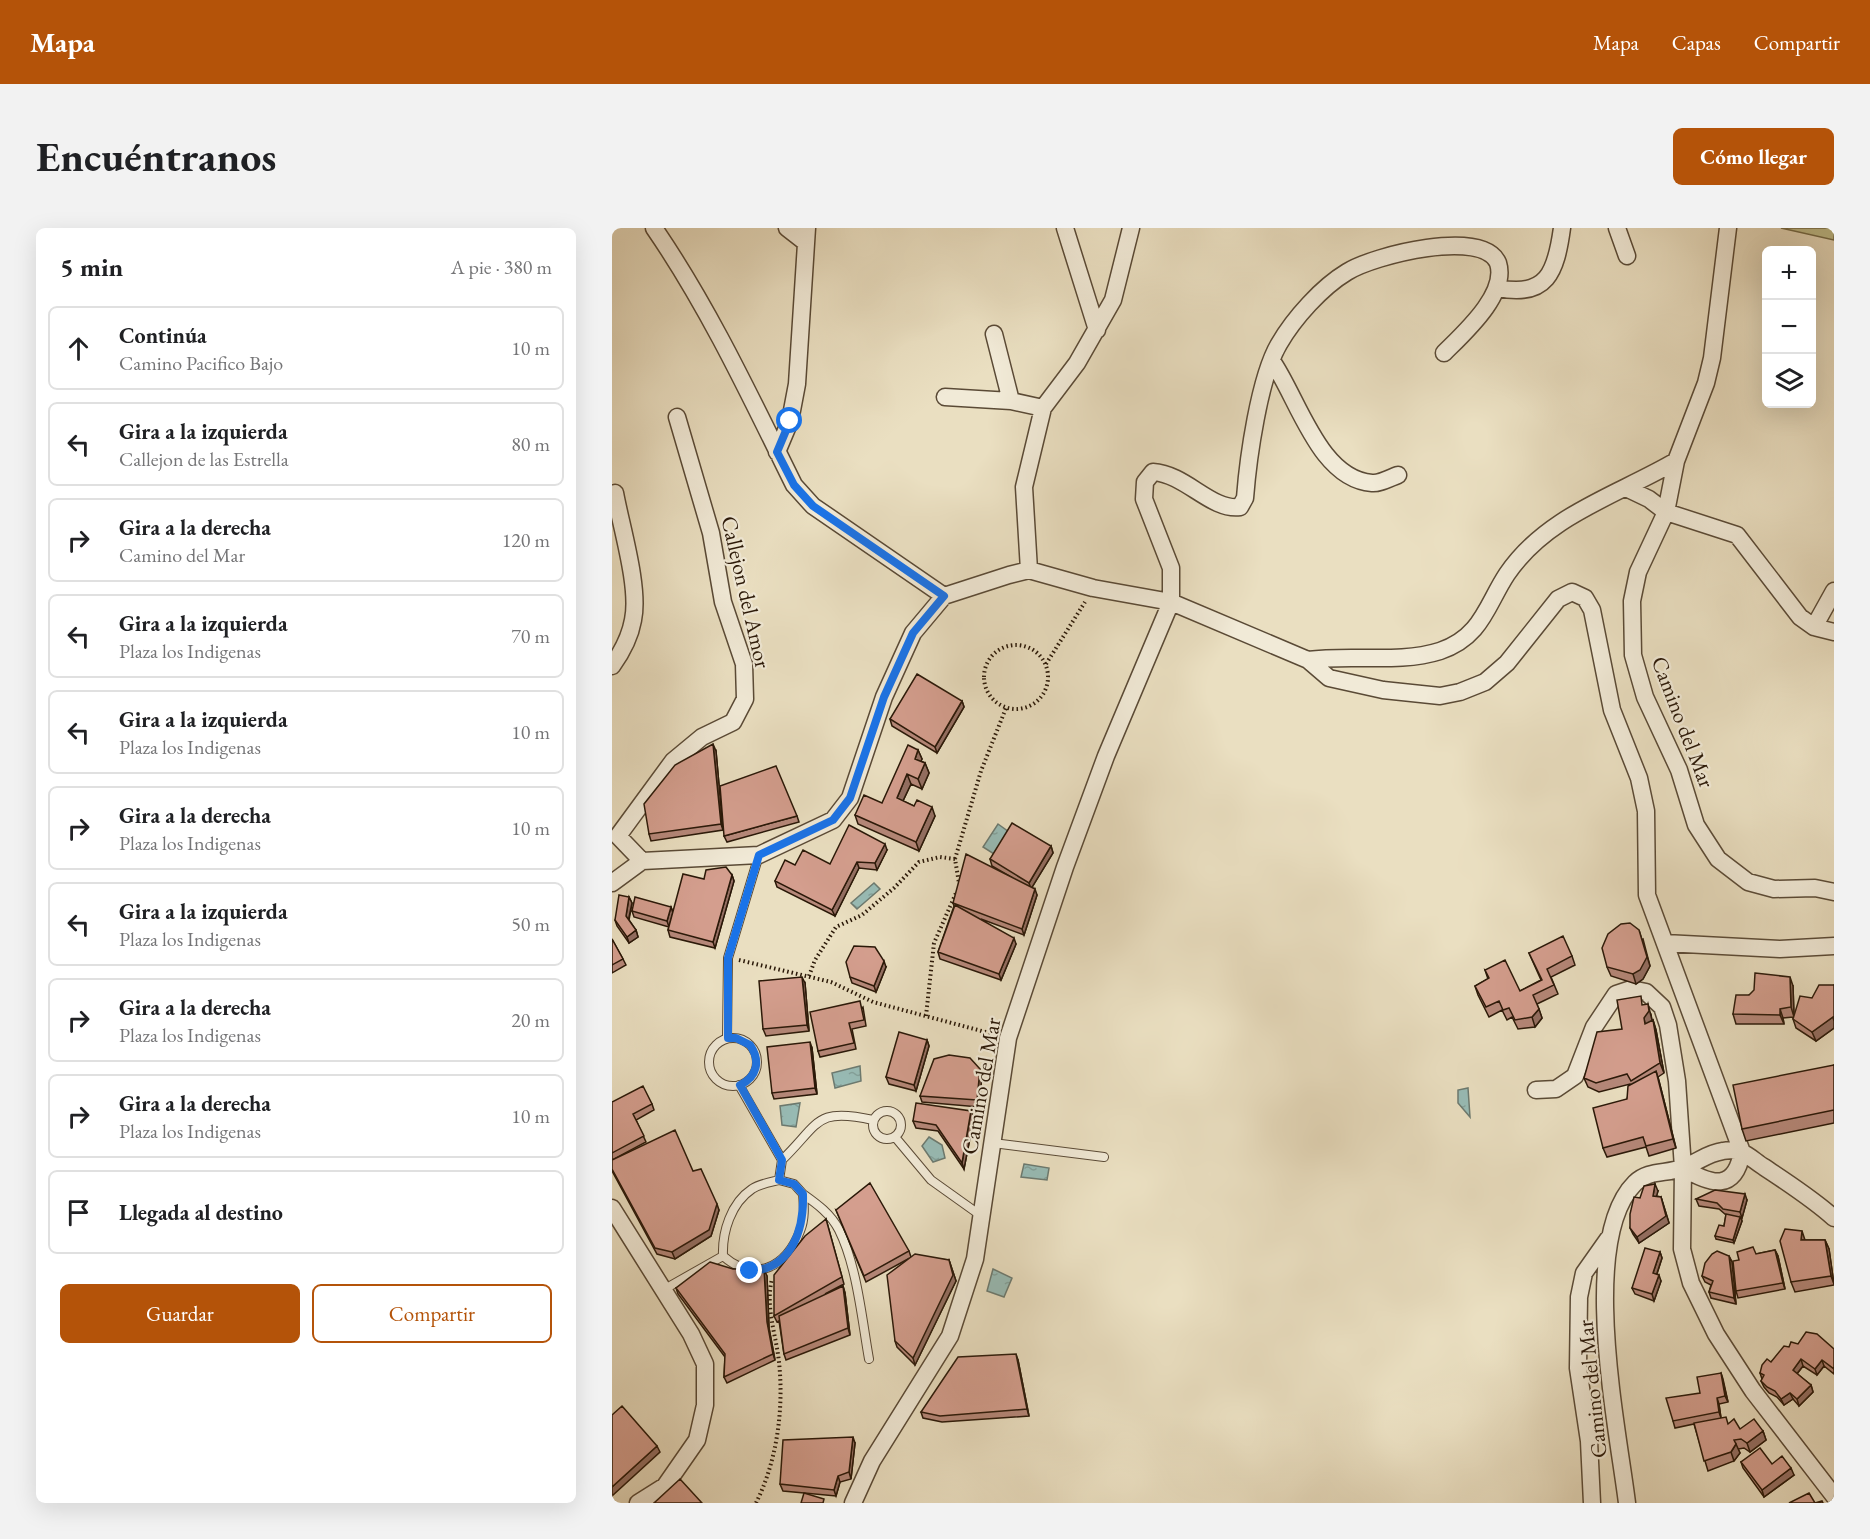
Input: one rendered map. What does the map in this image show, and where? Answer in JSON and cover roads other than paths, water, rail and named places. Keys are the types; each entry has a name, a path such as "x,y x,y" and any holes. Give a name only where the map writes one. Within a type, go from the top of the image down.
{"street":[{"path":"654,228 675,259 794,485 813,506 944,596"},
{"path":"777,452 790,421 797,384 806,235 787,228"},
{"path":"1065,228 1097,330"},
{"path":"1029,570 1024,488 1043,408 1077,363 1113,300 1131,228"},
{"path":"1498,288 1515,291 1535,289 1548,278 1562,228"},
{"path":"1617,228 1628,256"},
{"name":"Camino del Mar","path":"1728,228 1712,358 1706,383 1676,461 1666,512 1638,572 1632,601 1633,655 1646,697 1678,770 1696,825 1718,860 1748,882 1774,889 1815,888 1834,892"},
{"path":"1171,602 1170,568 1144,499 1145,482 1153,472 1169,473 1228,509 1240,507 1245,498 1255,425 1279,344 1298,318 1346,272 1367,262 1417,247 1453,242 1472,243 1483,248 1497,262 1498,288 1468,328 1444,353"},
{"path":"994,334 1011,401"},
{"path":"1272,362 1286,381 1309,430 1332,463 1354,478 1373,484 1398,475"},
{"path":"945,397 1011,401 1043,408"},
{"name":"Callejon del Amor","path":"642,861 615,838 674,761 702,737 732,722 745,699 744,664 723,602 711,533 677,417"},
{"path":"1308,660 1397,656 1441,650 1464,638 1487,614 1506,575 1527,548 1579,510 1676,461"},
{"path":"1626,488 1649,499 1666,512 1737,535 1800,617 1814,627 1834,632"},
{"path":"612,666 624,650 634,619 633,587 615,493"},
{"path":"612,884 642,861 759,855 833,820 850,798 884,697 913,633 944,596 1029,570 1093,588 1171,602 1308,660 1329,678 1383,690 1440,696 1460,692 1485,682 1507,663 1558,599 1572,592 1585,598 1592,610 1612,710 1639,778 1646,811 1647,895 1742,1152 1739,1168 1731,1178 1717,1182 1703,1180 1683,1168"},
{"path":"1814,627 1834,591"},
{"name":"Camino del Mar","path":"853,1503 872,1461 950,1336 975,1259 1008,1038 1095,785 1171,602"},
{"path":"1665,943 1780,949 1834,946"},
{"path":"1536,1090 1557,1089 1575,1076 1594,1027 1616,994 1630,989 1646,992 1662,1007 1668,1025 1677,1081 1683,1168 1682,1249 1691,1283 1716,1334 1752,1391 1834,1496"},
{"name":"Camino del Mar","path":"1628,1503 1606,1353 1605,1278 1610,1236 1620,1209 1634,1184 1646,1175 1683,1168 1711,1153 1725,1150 1742,1152"},
{"path":"1742,1152 1834,1218"},
{"path":"612,1208 691,1334 705,1364 705,1405 697,1440 665,1486 638,1503"},
{"path":"1592,1503 1589,1441 1578,1368 1579,1297 1584,1273 1610,1236"}],"lane":[{"path":"728,1038 728,958 759,855"},
{"path":"728,1038 744,1040 755,1052 756,1068 753,1076 740,1085 732,1086 718,1081 709,1068 714,1046 728,1038"},
{"path":"740,1085 782,1160"},
{"path":"779,1180 782,1160 820,1120 835,1114 873,1120 884,1111 898,1115 901,1129 895,1137 886,1139 878,1136 873,1129 873,1120"},
{"path":"895,1137 931,1180 980,1215"},
{"path":"993,1143 1104,1157"},
{"path":"803,1194 804,1216 801,1230 788,1254 776,1264 763,1270 750,1271 735,1266 723,1256 722,1240 726,1226 737,1204 752,1188 779,1180 794,1184 826,1212 840,1231 852,1271 869,1359"},
{"path":"663,1291 723,1256"}],"water":[{"path":"998,824 1009,832 994,854 983,847"},
{"path":"874,883 880,889 857,909 851,903"},
{"path":"860,1066 861,1081 835,1088 832,1073"},
{"path":"1468,1088 1470,1117 1458,1103 1458,1090"},
{"path":"800,1103 796,1127 782,1125 780,1106"},
{"path":"929,1137 942,1145 945,1158 933,1162 922,1146"},
{"path":"1024,1164 1049,1168 1047,1180 1021,1177"},
{"path":"993,1269 1012,1278 1004,1297 987,1291"}]}
